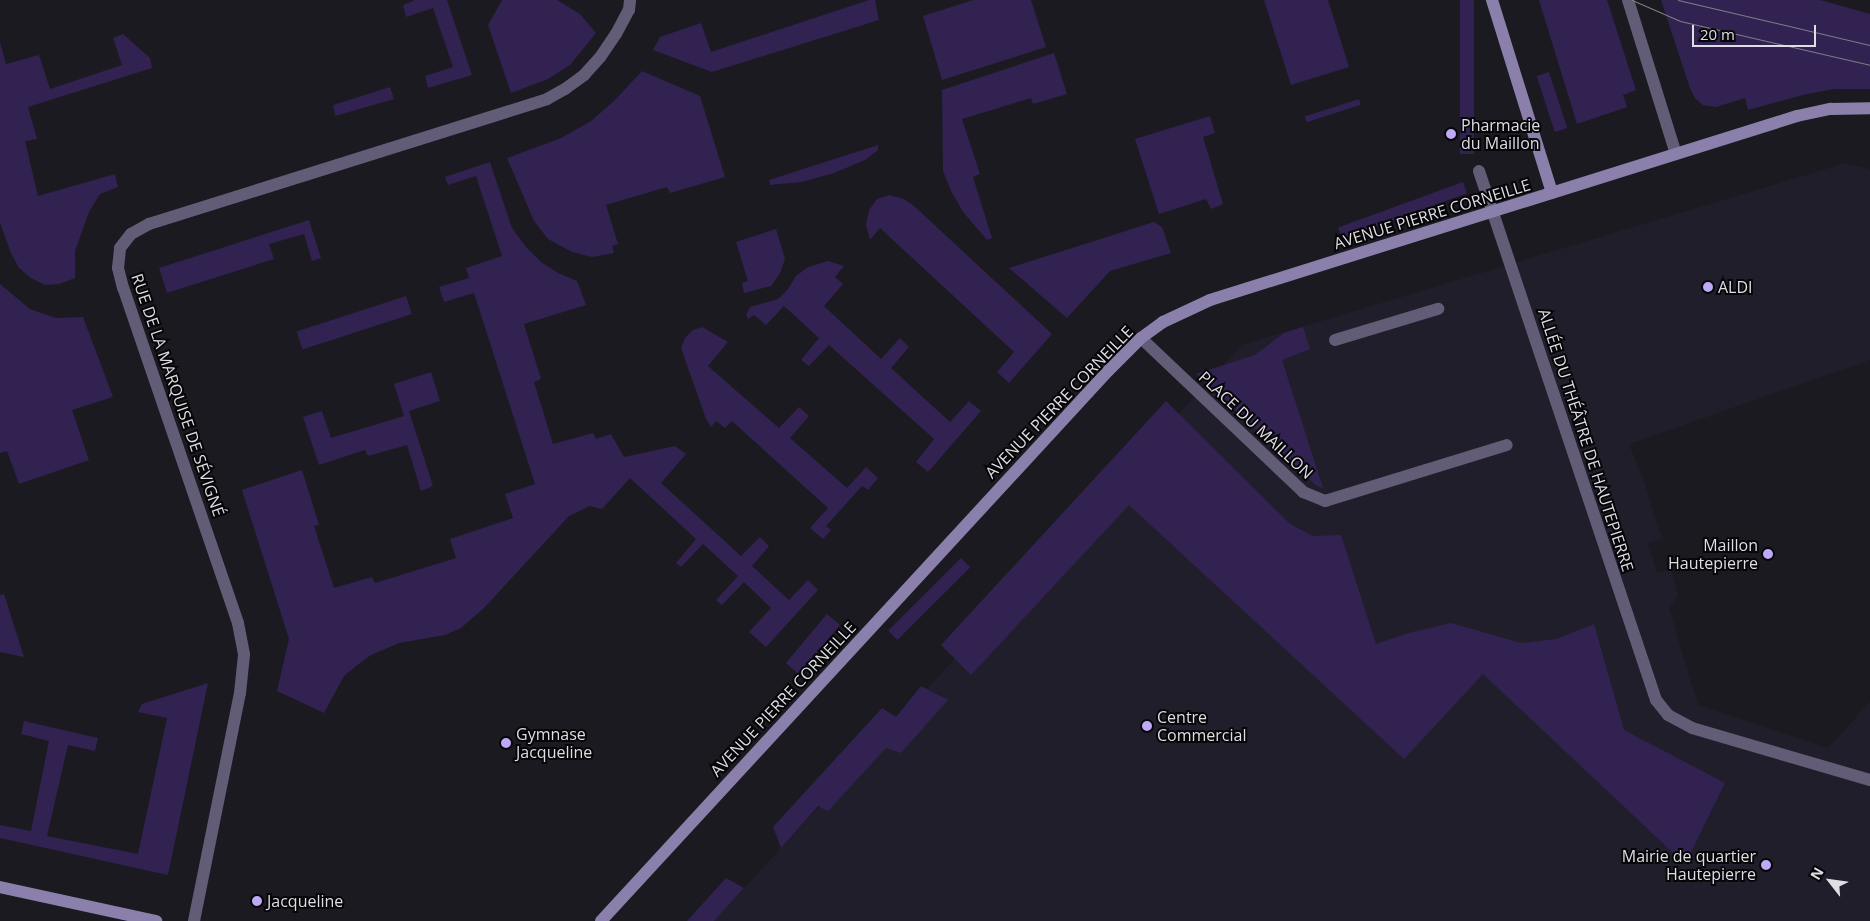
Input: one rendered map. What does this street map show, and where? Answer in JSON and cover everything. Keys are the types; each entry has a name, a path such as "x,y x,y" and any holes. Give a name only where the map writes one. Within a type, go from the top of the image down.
{"street":[{"name":"RUE DE LA MARQUISE DE SÉVIGNÉ","path":"194,921 240,693 244,654 238,623 123,288 118,268 120,248 131,234 149,224 547,99 565,90 584,75 601,56 629,10 630,0"},
{"path":"1492,0 1552,193"},
{"path":"1628,0 1676,154"},
{"name":"AVENUE PIERRE CORNEILLE","path":"601,921 1141,338 1163,322 1210,300 1797,116 1831,109 1870,108"},
{"name":"ALLÉE DU THÉÂTRE DE HAUTEPIERRE","path":"1479,171 1656,700 1668,715 1692,728 1870,780"},
{"path":"1335,340 1438,309"},
{"name":"PLACE DU MAILLON","path":"1141,338 1303,492 1325,501 1507,444"},
{"path":"0,887 156,921"}],"shaded area":[{"path":"415,0 447,0 472,75 428,88 425,76 453,67 433,8 406,17 403,5"},
{"path":"502,0 557,0 580,14 596,33 570,65 548,79 511,93 488,25"},
{"path":"869,0 875,0 879,20 712,72 653,50 660,37 701,23 711,52"},
{"path":"973,0 1031,0 1046,47 942,80 923,16"},
{"path":"1264,0 1328,0 1349,67 1291,85"},
{"path":"1460,0 1474,0 1474,154 1460,154"},
{"path":"1539,0 1607,0 1636,90 1623,95 1627,107 1577,124"},
{"path":"1661,0 1820,0 1870,14 1870,89 1834,89 1807,94 1748,110 1745,98 1716,107 1703,105 1695,98 1690,88"},
{"path":"123,34 150,58 152,68 28,107 37,139 25,141 38,196 115,174 118,187 100,194 89,212 75,251 75,278 59,284 45,285 31,278 19,268 11,253 0,223 0,42 6,64 39,55 50,89 122,65 113,38"},
{"path":"1054,53 1067,94 1033,104 1031,98 962,119 980,174 973,177 992,238 987,240 963,212 951,191 943,171 942,90"},
{"path":"642,71 700,96 725,177 670,193 667,187 606,205 618,244 612,246 614,253 592,257 572,252 548,239 534,221 507,158 561,138 591,121 614,101"},
{"path":"1549,72 1567,128 1555,132 1537,76"},
{"path":"390,87 394,99 335,116 333,105"},
{"path":"1359,99 1361,105 1307,122 1305,117"},
{"path":"1210,116 1215,133 1203,137 1223,204 1211,209 1206,199 1159,214 1135,139"},
{"path":"878,145 878,150 865,160 834,173 802,182 770,185 769,180"},
{"path":"490,162 512,228 526,247 541,262 558,273 577,281 586,305 524,324 541,379 534,382 553,444 593,433 596,439 611,434 624,457 675,446 686,454 661,483 741,556 760,537 769,546 752,566 789,600 808,580 818,590 766,647 749,632 771,608 744,582 722,605 716,600 738,576 703,544 681,567 676,563 696,539 630,478 602,509 590,506 569,516 484,608 461,628 445,635 399,643 371,655 356,666 344,676 324,713 277,691 289,639 242,490 302,470 319,525 314,526 334,588 372,577 375,583 456,558 450,539 513,518 505,494 535,484 474,293 444,302 439,287 469,278 466,268 502,256 476,176 448,185 445,177"},
{"path":"1846,163 1870,169 1870,360 1629,444 1644,482 1662,539 1648,543 1657,573 1671,569 1678,595 1669,608 1698,705 1828,748 1870,702 1870,921 714,921 1242,345"},
{"path":"1463,182 1467,193 1342,239 1338,227"},
{"path":"889,195 904,199 914,206 1052,334 1009,383 997,372 1014,352 880,228 870,240 866,225 869,210 877,199"},
{"path":"309,220 321,258 312,261 304,234 269,244 274,259 167,293 159,268"},
{"path":"1154,222 1162,227 1171,253 1110,271 1067,318 1009,268"},
{"path":"776,229 785,259 780,273 771,286 744,293 742,283 748,281 736,242"},
{"path":"828,261 844,266 835,277 843,284 824,306 881,359 900,338 909,347 891,368 950,422 969,401 981,411 928,472 916,462 934,439 829,345 809,366 801,360 819,338 784,306 766,325 754,315 748,319 746,315 750,307 778,299 788,289 796,276 808,267"},
{"path":"0,284 30,309 56,318 83,317 113,397 72,410 89,460 19,484 7,451 0,453"},
{"path":"406,296 412,314 302,350 297,332"},
{"path":"702,327 728,342 708,366 779,428 799,407 809,416 790,438 847,488 866,467 878,478 868,490 862,486 826,526 831,530 823,539 810,528 828,508 732,421 725,428 716,421 711,427 706,419 681,348 685,338 693,330"},
{"path":"1303,327 1310,349 1282,360 1323,488 1317,486 1196,374 1255,355 1284,333"},
{"path":"431,372 440,401 409,411 433,486 421,491 407,445 368,456 365,450 319,465 303,417 322,411 331,438 404,416 394,384"},
{"path":"1166,401 1290,524 1313,536 1341,535 1376,644 1408,633 1451,623 1521,643 1556,639 1594,624 1624,730 1725,783 1685,864 1483,674 1404,759 1129,505 971,675 941,645"},
{"path":"961,558 970,567 897,640 888,631"},
{"path":"4,594 24,657 0,652 0,595"},
{"path":"827,614 840,625 799,674 786,663"},
{"path":"208,683 168,875 0,838 0,825 31,831 49,741 21,734 24,721 98,738 95,751 68,745 47,836 138,854 167,718 138,712 142,704"},
{"path":"921,686 948,700 901,753 886,748 828,811 818,806 781,848 773,827 882,708 896,717"},
{"path":"726,878 744,888 714,921 687,921"}],"tram line":[{"path":"1632,0 1680,21 1870,65"},
{"path":"1678,0 1870,45"}],"place":[{"name":"Pharmacie du Maillon","path":"1451,134"},
{"name":"ALDI","path":"1708,287"},
{"name":"Maillon Hautepierre","path":"1768,554"},
{"name":"Centre Commercial","path":"1147,726"},
{"name":"Gymnase Jacqueline","path":"506,743"},
{"name":"Mairie de quartier Hautepierre","path":"1766,865"},
{"name":"Jacqueline","path":"257,901"}]}
